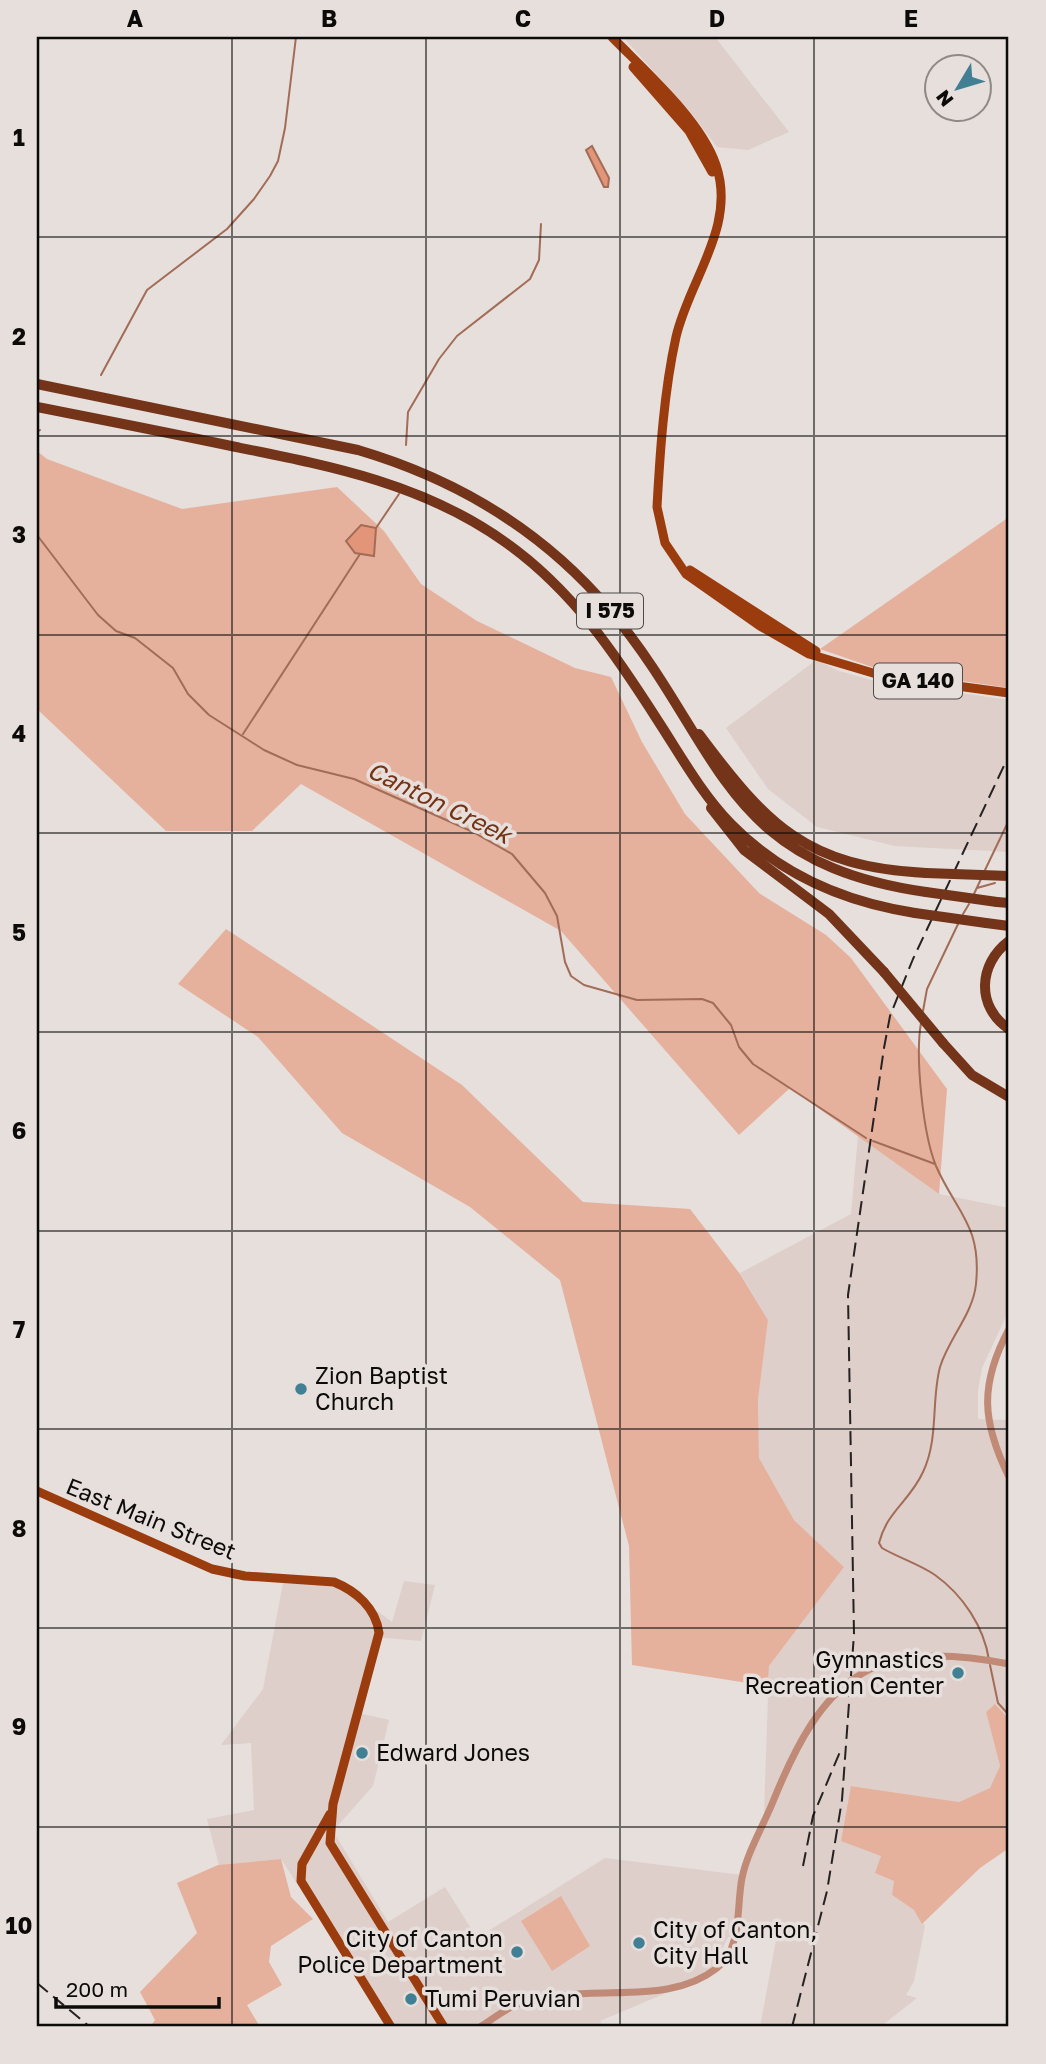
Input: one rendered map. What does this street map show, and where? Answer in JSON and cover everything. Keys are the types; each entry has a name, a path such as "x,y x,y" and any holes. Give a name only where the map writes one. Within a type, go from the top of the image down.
{"highway":[{"name":"I 575","path":"37,384 358,450 405,465 447,483 497,510 565,562 609,609 721,778 746,810 769,830 804,855 840,873 877,884 1009,903"},
{"name":"I 575","path":"37,409 81,415 346,470 403,487 458,513 518,552 583,613 614,652 688,768 730,823 775,861 847,898 915,913 1009,926"},
{"path":"658,680 741,790 777,826 804,843 847,861 887,871 1009,876"},
{"path":"688,768 715,816 738,844 766,869 829,914 884,972 972,1075 1009,1097"},
{"path":"1009,941 990,961 984,985 990,1008 1009,1029"}],"main road":[{"name":"GA 140","path":"607,37 682,123 709,163 716,198 710,246"},
{"name":"GA 140","path":"612,37 679,110 713,158 722,202 718,227 676,336 664,426 657,515 664,543 694,580 760,625 809,654 883,676 1009,693"},
{"name":"East Main Street","path":"37,1491 212,1569 245,1576 334,1583 361,1599 376,1619 379,1633 331,1811 330,1843 442,2027"},
{"name":"East Main Street","path":"331,1811 314,1839 300,1874 303,1885 391,2027"}],"street":[{"path":"1009,1329 992,1365 987,1415 998,1453 1009,1477"},
{"path":"480,2027 519,2003 567,1995 671,1989 717,1968 733,1946 742,1878 780,1783 804,1738 828,1702 850,1680 883,1662 927,1654 1007,1664"}],"shaded area":[{"path":"623,37 715,37 789,132 748,150 717,147 692,114"},
{"path":"592,146 609,178 608,187 604,187 586,150"},
{"path":"37,451 47,459 182,509 337,487 384,531 421,584 477,621 575,668 611,677 642,742 685,814 759,893 826,935 851,958 947,1089 939,1194 790,1088 739,1135 561,931 301,784 252,831 166,831 37,709"},
{"path":"1009,517 1009,688 875,668 820,649"},
{"path":"361,525 376,528 374,556 355,553 346,541"},
{"path":"816,660 839,671 871,680 1009,700 1009,852 895,846 817,827 768,789 726,728"},
{"path":"226,929 462,1085 583,1202 690,1209 740,1274 768,1320 758,1400 759,1458 794,1520 844,1567 769,1666 768,1686 632,1665 629,1546 560,1280 470,1207 342,1133 258,1037 178,984"},
{"path":"858,1136 939,1194 1009,1208 1009,1310 982,1368 978,1390 978,1419 1009,1420 1009,1719 995,1704 986,1712 1000,1766 991,1788 959,1802 852,1786 895,1881 892,1895 914,1910 925,1926 914,1981 906,1995 917,1998 880,2027 760,2027 777,1935 728,1937 711,1974 600,2021 603,2027 390,2027 281,1859 219,1865 207,1819 254,1810 251,1743 221,1745 263,1689 284,1578 335,1579 392,1622 404,1581 435,1585 421,1641 374,1637 354,1712 389,1720 373,1786 333,1831 388,1922 445,1887 477,1938 605,1858 742,1875 764,1815 769,1666 844,1567 794,1520 759,1458 758,1400 768,1320 740,1273 851,1214"},
{"path":"995,1704 1009,1719 1009,1848 980,1868 922,1924 914,1910 892,1895 894,1881 875,1873 881,1856 841,1841 851,1786 959,1802 990,1788 1000,1766 986,1712"},
{"path":"281,1859 291,1897 313,1919 271,1946 269,1962 282,1985 247,2005 260,2027 150,2027 155,2020 140,1992 197,1933 177,1883 218,1865"},
{"path":"561,1896 590,1946 552,1971 521,1921"}],"waterway":[{"path":"101,375 147,290 227,229 270,176 278,161 285,128 296,37"},
{"path":"406,445 408,412 439,359 457,336 530,279 539,260 541,224"},
{"path":"376,528 399,494"},
{"name":"Canton Creek","path":"37,535 98,615 116,631 135,638 173,668 188,694 209,715 264,750 297,765 354,779 471,831 512,854 545,893 557,916 565,962 571,976 584,985 637,1000 702,999 713,1003 731,1025 739,1047 753,1064 866,1138"},
{"path":"243,734 360,554"},
{"path":"985,870 1009,820"},
{"path":"973,896 981,879"},
{"path":"977,888 995,883"},
{"path":"963,914 969,904"},
{"path":"923,1011 927,989 959,922"},
{"name":"Canton Creek","path":"921,1023 920,1075 927,1135 936,1166 971,1233 977,1264 976,1284 966,1316 940,1367 928,1459 918,1482 887,1522 879,1543 882,1548 935,1575 955,1592 977,1624 989,1660"},
{"name":"Canton Creek","path":"873,1141 935,1164"},
{"name":"Canton Creek","path":"990,1665 998,1703 1009,1715"}],"railway":[{"path":"792,2027 827,1891 842,1800 854,1634 848,1295 884,1048 890,1016 913,959 1009,755"},
{"path":"803,1866 813,1816 842,1747"},
{"path":"37,1983 90,2027"}],"place":[{"name":"Zion Baptist Church","path":"301,1389"},
{"name":"Gymnastics Recreation Center","path":"958,1673"},
{"name":"Edward Jones","path":"362,1753"},
{"name":"City of Canton, City Hall","path":"639,1943"},
{"name":"City of Canton Police Department","path":"517,1952"},
{"name":"Tumi Peruvian","path":"411,1999"}]}
